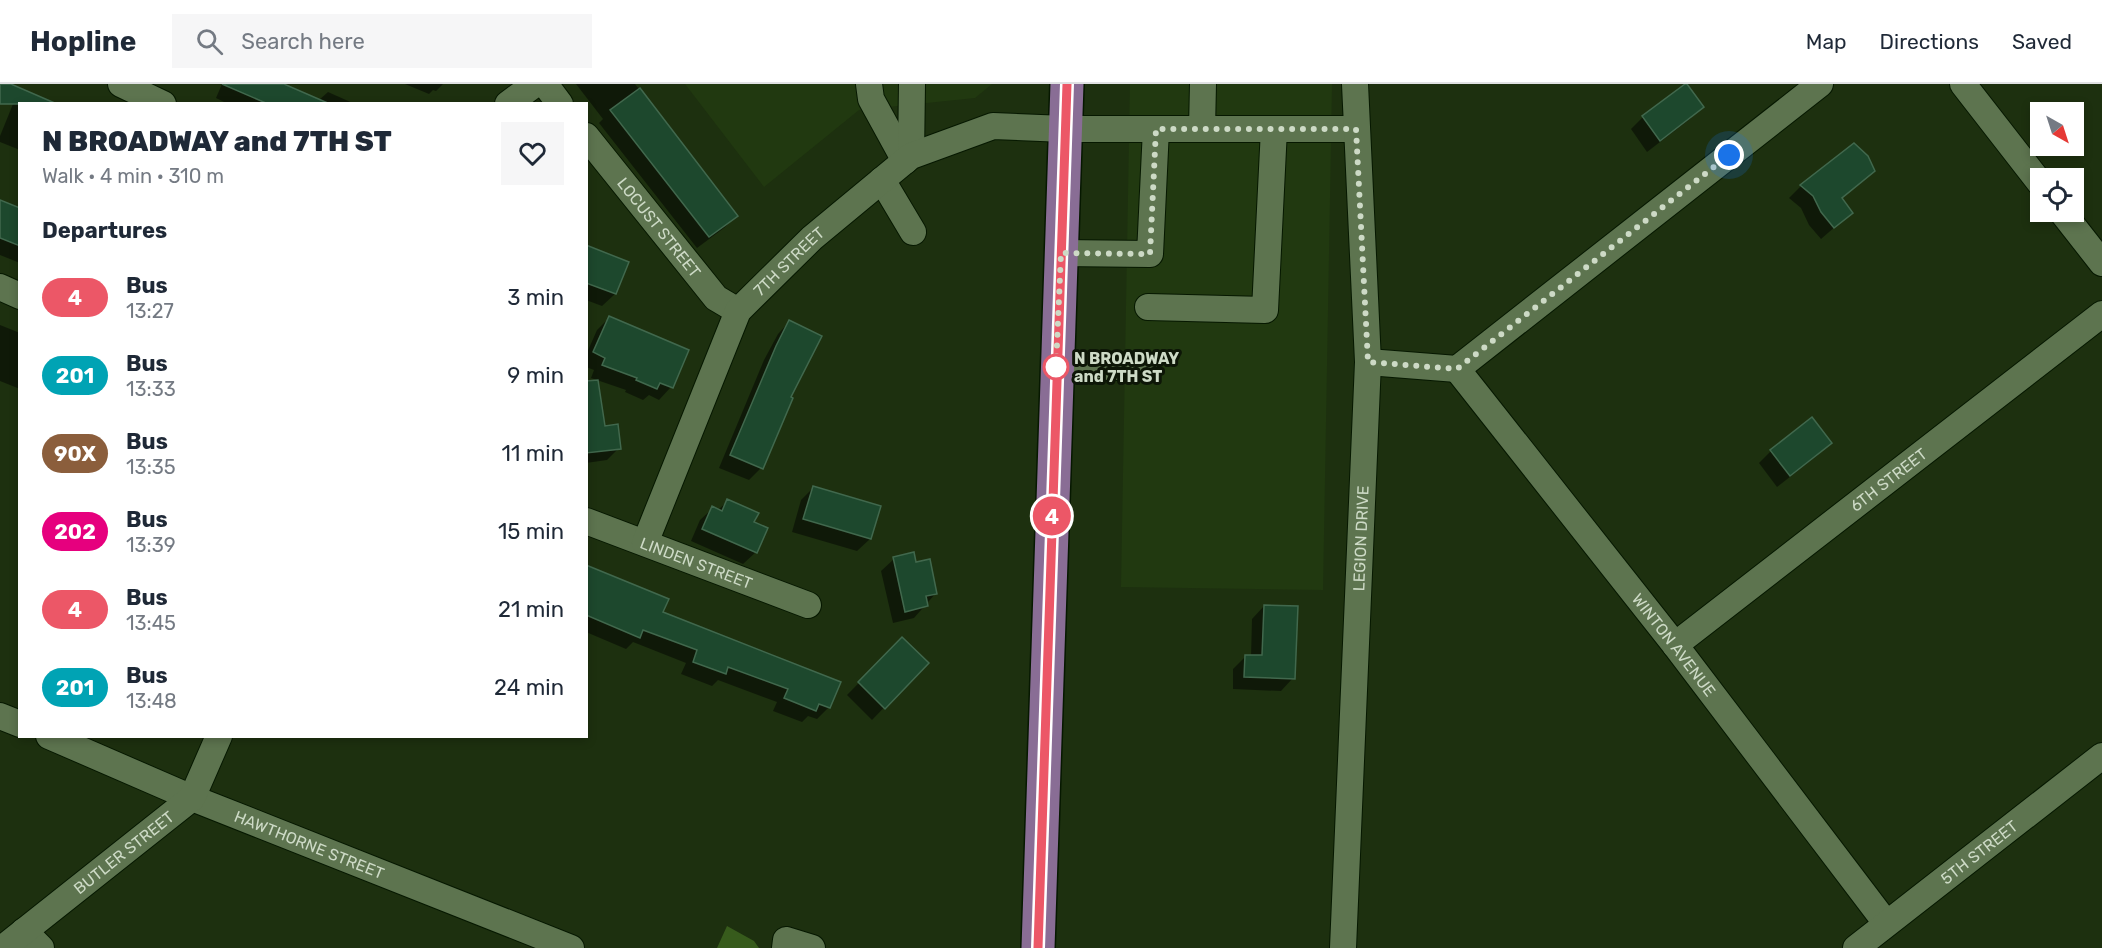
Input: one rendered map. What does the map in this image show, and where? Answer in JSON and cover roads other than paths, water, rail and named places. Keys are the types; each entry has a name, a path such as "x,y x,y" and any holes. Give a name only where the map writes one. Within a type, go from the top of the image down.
{"main road":[{"path":"1038,948 1067,84"}],"street":[{"path":"121,84 159,102"},
{"path":"511,102 535,84"},
{"path":"545,84 558,102"},
{"path":"869,84 871,99 908,159"},
{"path":"908,159 912,84"},
{"path":"1202,129 1203,84"},
{"name":"LEGION DRIVE","path":"1343,948 1368,362 1355,84"},
{"path":"1368,362 1457,369 1820,84"},
{"path":"1963,84 2030,170"},
{"name":"7TH STREET","path":"645,543 738,311 812,238 908,159 993,126 1065,129 1356,129"},
{"path":"1061,253 1150,254 1156,129"},
{"path":"1148,307 1265,310 1274,129"},
{"name":"LOCUST STREET","path":"588,138 716,298 738,311"},
{"path":"882,180 913,231"},
{"path":"2070,222 2102,263"},
{"path":"0,287 18,295"},
{"name":"6TH STREET","path":"1675,645 2102,314"},
{"path":"1056,367 1144,367"},
{"name":"WINTON AVENUE","path":"1457,369 1675,645 1886,923"},
{"name":"LINDEN STREET","path":"588,522 808,605"},
{"path":"0,716 18,723"},
{"name":"HAWTHORNE STREET","path":"54,738 192,798 571,948"},
{"name":"BUTLER STREET","path":"3,948 32,939 192,798 218,738"},
{"name":"5TH STREET","path":"1856,948 2102,756"},
{"path":"786,948 786,940 812,948"}],"place":[{"name":"N BROADWAY and 7TH ST","path":"1056,367"}]}
